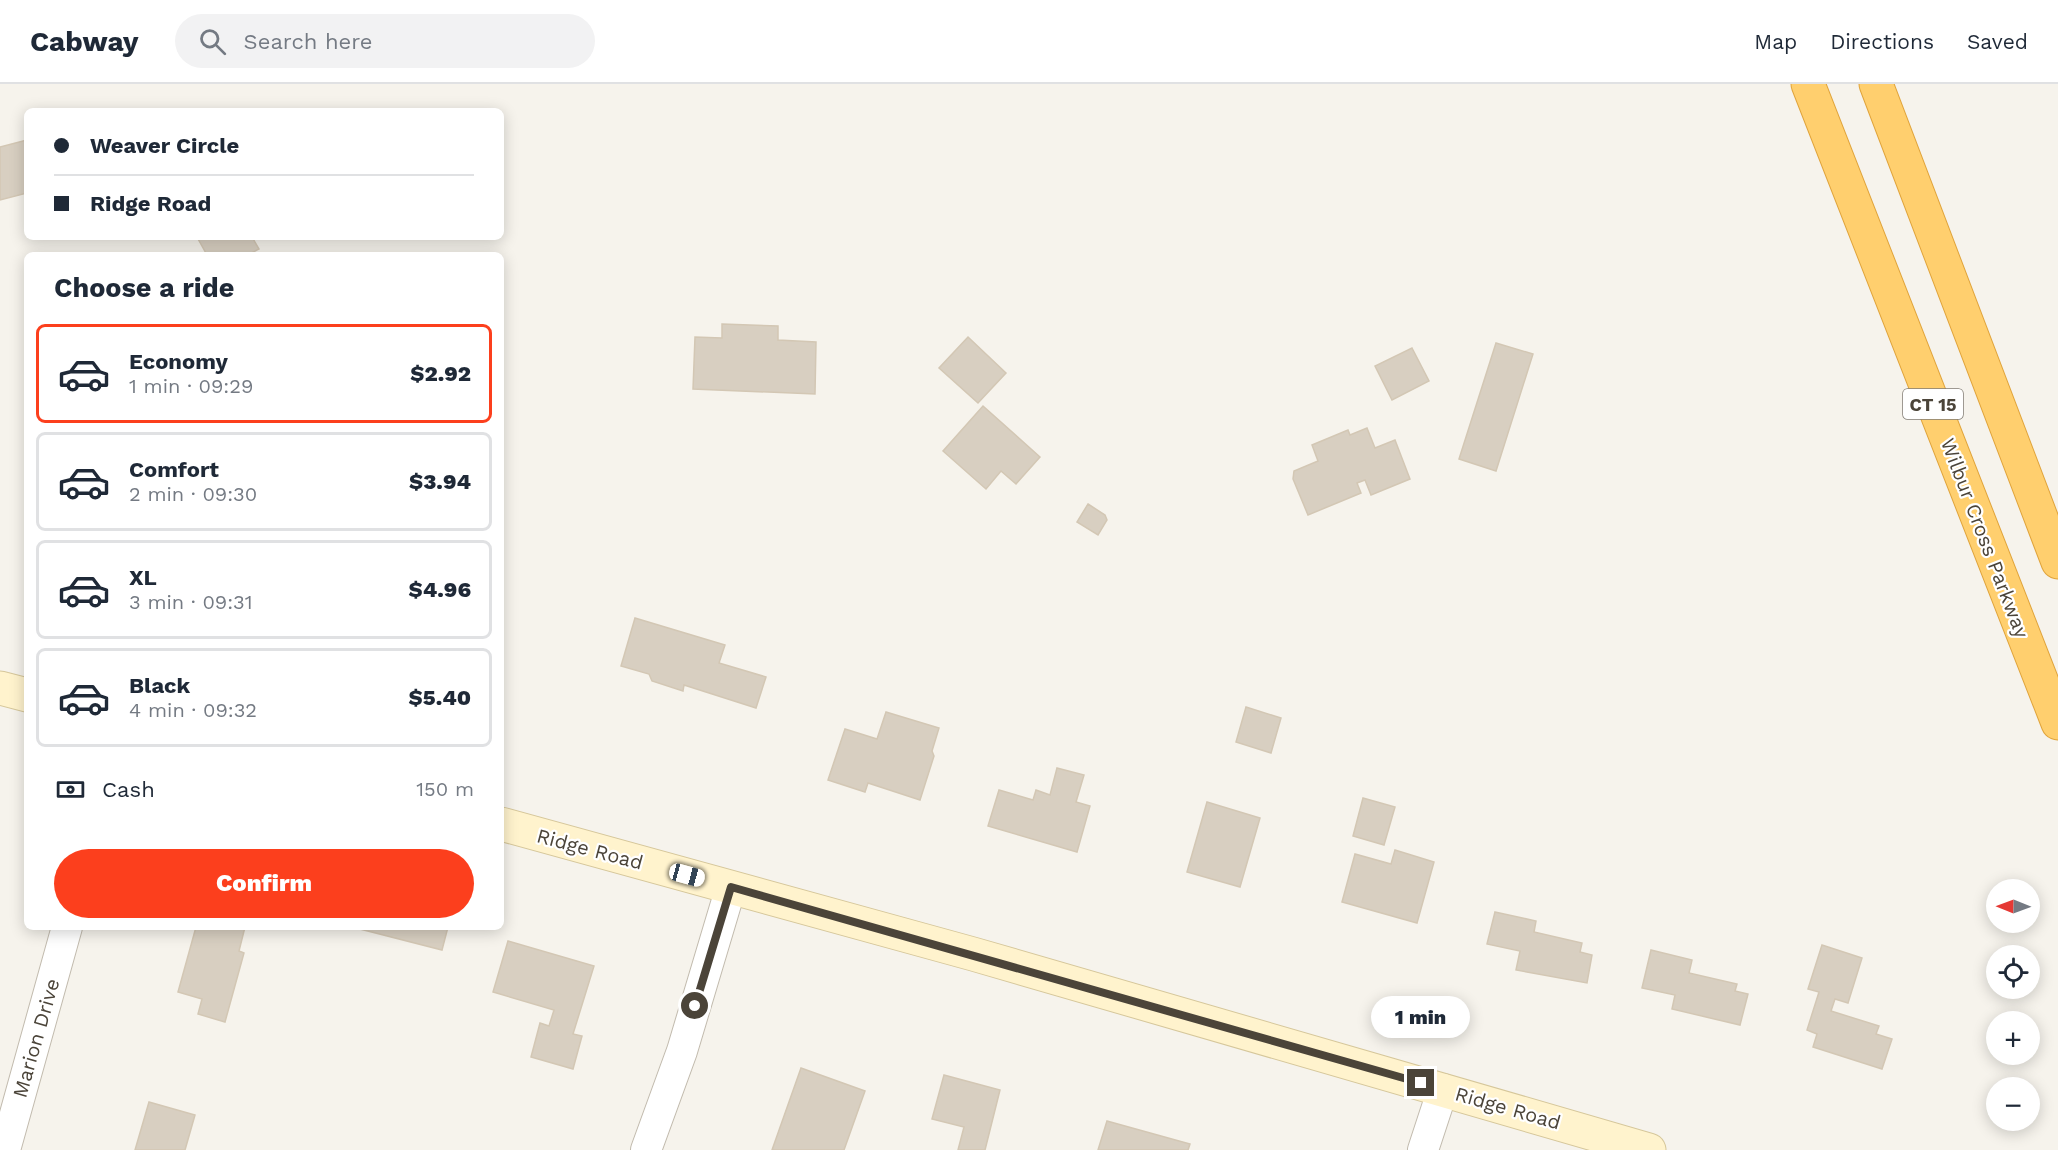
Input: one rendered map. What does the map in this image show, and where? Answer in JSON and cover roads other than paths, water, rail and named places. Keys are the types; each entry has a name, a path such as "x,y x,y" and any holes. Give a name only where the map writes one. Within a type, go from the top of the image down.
{"highway":[{"name":"Wilbur Cross Parkway","path":"1808,84 2058,723"},
{"name":"CT 15","path":"1876,84 2058,562"}],"main road":[{"path":"0,688 24,694"},
{"name":"Ridge Road","path":"504,825 1443,1089 1649,1150"}],"street":[{"path":"646,1150 682,1051 731,887"},
{"name":"Marion Drive","path":"5,1150 66,930"},
{"path":"1423,1150 1443,1089"}]}
